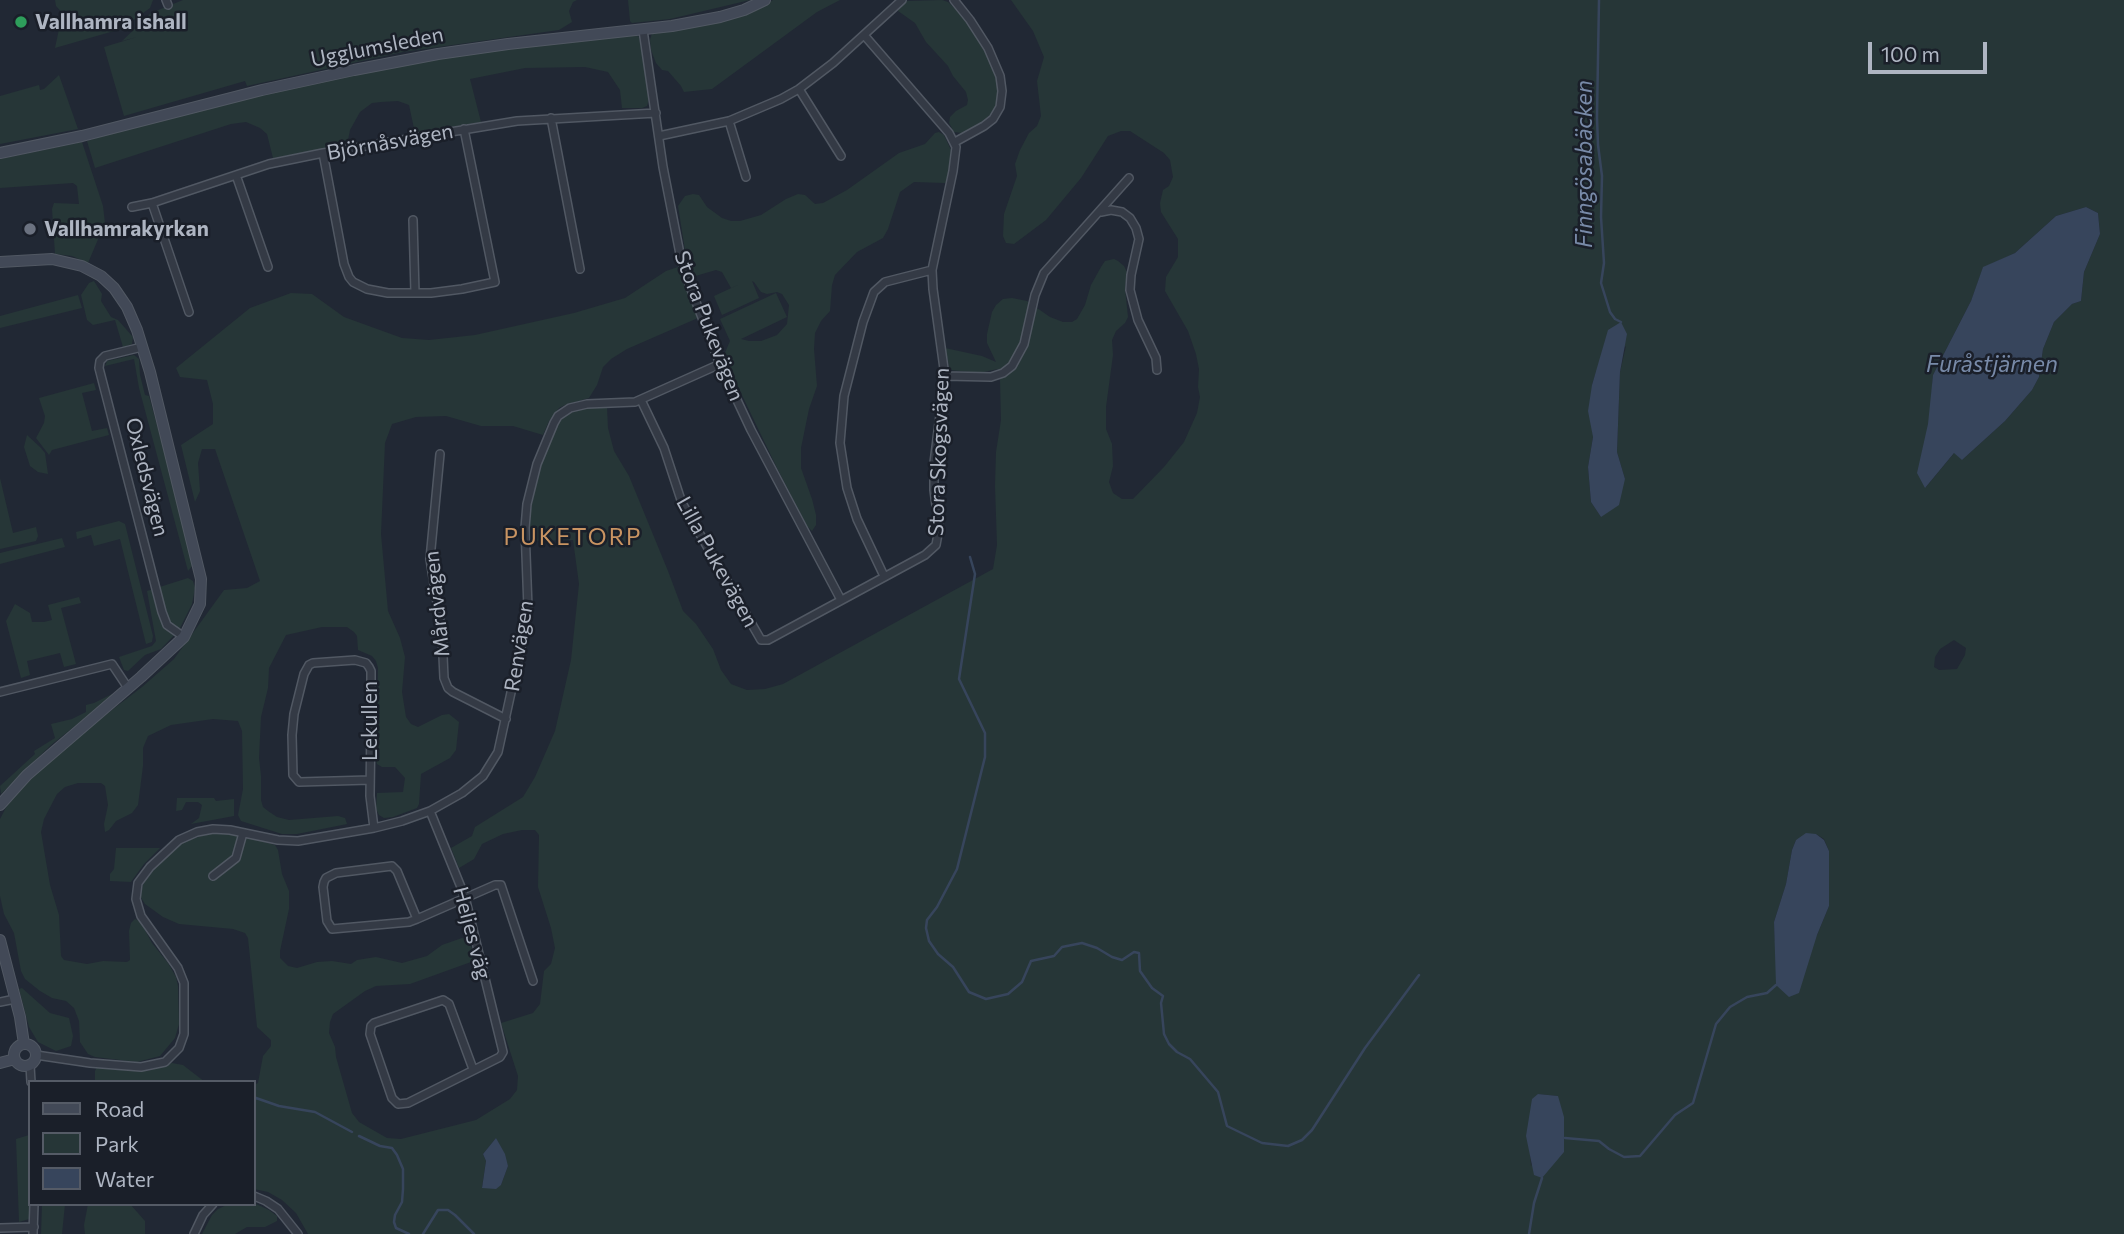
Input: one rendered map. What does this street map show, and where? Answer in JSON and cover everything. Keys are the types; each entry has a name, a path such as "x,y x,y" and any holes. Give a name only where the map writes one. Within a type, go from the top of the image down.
{"street":[{"name":"Ugglumsleden","path":"0,153 395,61 533,41 643,30 720,17 765,0"},
{"path":"659,136 729,121 764,108 799,89 902,0"},
{"path":"864,35 955,142 992,119 1000,107 1002,91 1000,76 988,48 954,0"},
{"name":"Stora Pukevägen","path":"643,30 683,266 720,364 751,430 841,600"},
{"path":"799,89 841,156"},
{"name":"Björnåsvägen","path":"132,207 152,203 269,164 323,153 464,129 551,118 656,113"},
{"path":"551,118 580,269"},
{"path":"729,121 746,177"},
{"path":"323,153 344,264 349,277 357,285 388,293 443,292 495,282 464,129"},
{"name":"Stora Skogsvägen","path":"768,640 925,555 938,540 934,463 945,376 932,270 956,158 955,142"},
{"path":"236,174 268,267"},
{"path":"945,376 991,377 1012,366 1024,344 1035,295 1044,273 1129,178"},
{"path":"152,203 188,312"},
{"path":"1098,214 1111,210 1122,212 1136,228 1139,239 1130,290 1138,320 1156,358 1157,370"},
{"path":"413,220 415,293"},
{"name":"Oxledsvägen","path":"0,262 52,259 71,262 90,269 114,288 128,310 142,346 200,571 200,604 184,637 27,775 1,803"},
{"path":"884,576 857,519 847,488 840,443 844,396 863,322 874,292 885,282 932,270"},
{"name":"Oxledsvägen","path":"142,346 105,356 100,361 99,368 162,612 167,625 184,637"},
{"name":"Renvägen","path":"36,1055 141,1067 164,1062 174,1054 184,1034 184,983 178,968 141,916 136,899 138,883 150,867 186,836 213,829 298,841 374,828 430,811 462,793 483,776 498,752 527,620 527,504 550,429 558,416 569,408 641,400 720,364"},
{"name":"Lilla Pukevägen","path":"641,400 664,448 682,503 758,636 761,640 768,640"},
{"name":"Mårdvägen","path":"440,454 430,559 442,634 444,678 453,692 506,719"},
{"name":"Lekullen","path":"370,780 299,782 295,778 292,762 293,725 304,674 309,665 355,660 366,663 369,667 371,816 374,828"},
{"path":"0,692 112,664 128,688"},
{"name":"Heljes väg","path":"430,811 465,897 503,1047 499,1057 473,1069"},
{"path":"213,876 236,858 243,832"},
{"path":"417,919 397,871 392,866 332,874 324,882 327,922 332,929 402,923 417,919 495,885 501,886 533,981"},
{"path":"0,940 24,1044"},
{"path":"0,1002 15,999"},
{"path":"438,1000 446,1002 473,1069 408,1103 398,1104 392,1098 374,1047 370,1034 371,1026 438,1000"},
{"path":"24,1044 32,1046 36,1055 35,1061 30,1065 22,1066 15,1059 15,1049 24,1044"},
{"path":"0,1063 15,1059"},
{"path":"30,1065 31,1080"},
{"path":"256,1197 278,1209 298,1234"},
{"path":"0,1228 33,1230 34,1206"},
{"path":"194,1234 199,1222 212,1206"}],"green space":[{"path":"55,0 153,0 150,8 121,29 55,48 59,29 70,21 56,6"},
{"path":"183,0 577,0 569,11 572,22 559,30 403,52 247,86 245,81 124,116 104,47 137,37 122,41 151,13"},
{"path":"628,0 750,0 670,19 632,23"},
{"path":"773,0 840,0 817,12 712,89 684,92 668,71 662,70 656,63 651,50 652,33 749,14"},
{"path":"1011,0 2124,0 2124,1234 308,1234 296,1213 282,1200 268,1192 256,1189 256,1084 263,1056 271,1046 271,1040 257,1027 248,938 245,933 233,929 179,924 163,917 145,904 140,896 144,881 181,843 210,833 227,832 275,845 278,850 282,874 289,891 289,909 280,951 280,958 288,966 297,968 332,961 351,964 357,960 376,957 402,963 427,956 442,945 462,938 468,939 475,956 471,962 410,984 376,986 365,991 333,1014 329,1033 352,1113 359,1122 387,1138 401,1139 476,1120 510,1099 517,1090 518,1076 501,1023 533,1013 540,1004 544,971 551,964 555,948 538,887 539,835 535,830 503,834 482,844 474,859 459,868 451,848 472,836 475,827 523,797 555,731 571,660 579,584 573,540 528,541 537,477 551,438 560,421 569,412 587,407 607,407 608,428 614,451 629,476 683,611 696,624 713,649 721,670 731,684 747,690 783,684 993,569 997,545 996,452 1001,420 998,369 979,373 950,370 945,348 996,362 987,343 987,334 992,312 1003,299 1027,301 1050,317 1072,322 1077,319 1085,305 1091,285 1105,261 1118,261 1127,272 1125,288 1128,317 1112,340 1113,355 1106,407 1106,429 1112,444 1113,466 1109,482 1113,493 1122,499 1133,499 1184,442 1197,413 1200,397 1199,369 1188,331 1165,291 1166,277 1178,257 1178,239 1161,212 1163,190 1169,186 1173,177 1170,160 1164,153 1130,131 1108,136 1081,178 1046,220 1014,244 1006,243 1003,236 1004,214 1017,176 1015,164 1029,133 1037,126 1041,116 1037,81 1044,57 1033,31","holes":["2086,207 2098,213 2100,234 2084,272 2081,301 2072,304 2054,322 2043,349 2039,377 2032,390 2005,421 1962,460 1955,452 1926,487 1933,375 1971,301 1983,268 2015,253 2056,216","1626,346 1620,372 1617,452 1625,479 1601,517 1591,502 1588,467 1593,437 1592,385 1596,372","1954,640 1966,648 1957,669 1939,670 1934,667 1935,657 1940,649","1816,834 1824,839 1829,851 1829,906 1817,935 1775,942 1774,922 1786,884 1792,850 1796,840","1538,1094 1558,1096 1531,1166 1530,1152","496,1138 508,1166 501,1185 482,1187 486,1161 483,1154"]},
{"path":"907,1 948,2 973,28 996,73 999,86 995,110 988,120 963,133 954,132 949,123 950,117 956,111 967,105 966,92 948,66 926,42 915,23 898,11 901,4"},
{"path":"633,33 639,37 650,96 647,106 642,108 622,108 620,90 608,72 585,67 525,68 470,79 481,122 415,133 409,105 398,101 372,103 360,112 350,130 347,145 273,158 267,134 246,122 231,124 95,168 87,141 196,108 420,59"},
{"path":"59,75 78,129 0,144 0,96 39,85 40,90 44,89"},
{"path":"939,132 944,135 951,150 949,179 945,183 914,182 900,192 883,238 857,252 835,275 830,311 815,333 817,386 801,448 801,468 816,515 816,525 812,531 777,468 726,362 724,355 730,341 720,319 776,293 787,317 741,339 761,341 777,335 787,324 789,305 782,294 777,292 761,292 752,281 759,298 722,315 714,296 740,284 731,288 722,272 716,270 692,277 688,269 678,206 685,196 699,195 707,207 722,218 740,221 761,215 798,194 805,195 815,204 823,203 847,190 899,153 925,144"},
{"path":"82,142 103,206 105,223 88,263 72,256 55,254 52,209 54,203 79,204 77,186 73,183 0,188 0,159"},
{"path":"678,267 698,318 627,349 611,359 603,367 589,398 559,408 543,435 513,426 481,426 446,416 416,417 392,424 385,443 381,534 388,611 405,657 402,692 406,717 411,724 418,727 449,714 459,722 456,750 450,758 421,774 417,808 384,818 376,809 377,793 403,792 405,778 395,767 382,767 377,764 378,668 372,656 358,650 357,636 347,627 322,627 286,635 269,668 268,688 261,717 259,758 261,800 268,811 289,820 338,816 345,818 347,824 297,834 282,834 241,821 238,815 243,789 242,731 238,721 213,719 171,725 148,736 143,748 138,805 132,813 116,821 105,832 108,805 105,786 101,783 78,783 65,787 57,794 44,819 41,832 50,885 59,915 61,956 64,960 87,964 103,961 127,962 130,960 129,931 135,919 140,921 152,943 168,963 178,986 179,1024 175,1038 160,1056 137,1062 88,1054 80,1042 79,1021 74,1008 66,1001 52,998 40,991 25,979 21,971 14,933 4,914 0,896 0,819 13,794 31,776 174,659 224,590 247,588 260,581 215,449 202,449 198,463 200,491 195,502 181,445 213,424 213,404 207,380 180,377 176,368 250,308 291,293 312,294 344,317 402,338 429,340 475,335 574,313 625,298 666,271"},
{"path":"94,281 102,294 101,301 111,317 118,320 133,337 132,344 123,347 115,320 93,325 87,320 81,295 89,283"},
{"path":"78,295 82,308 0,328 0,316"},
{"path":"134,355 139,359 145,395 149,396 179,506 193,565 188,571 139,388 134,359 105,366 107,361"},
{"path":"94,383 96,390 82,393 92,431 107,428 109,435 52,450 49,455 36,438 45,416 39,398"},
{"path":"27,435 45,453 48,474 38,472 30,466 24,447"},
{"path":"0,478 13,533 36,527 36,541 0,549"},
{"path":"119,521 125,524 153,636 152,642 146,644 120,539 94,546 91,535 77,539 76,532"},
{"path":"62,538 65,547 0,564 0,553"},
{"path":"188,578 193,581 195,588 192,604 179,630 161,649 145,655 128,671 124,670 119,657 152,646 156,641 147,591"},
{"path":"79,597 81,603 61,608 76,664 64,667 60,653 27,661 30,675 21,678 6,621 15,604 30,613 32,622 44,622 52,620 48,605"},
{"path":"112,694 51,745 1,794 0,786 35,754 34,751 55,738 51,724 72,719 86,712 86,705"},
{"path":"177,798 214,798 216,801 234,799 234,816 191,824 199,818 202,805 198,802 186,802 182,810 176,811"},
{"path":"116,848 160,848 131,882 110,881"},
{"path":"22,988 50,1013 69,1018 73,1036 71,1046 56,1051 38,1042 29,1027 19,989"},
{"path":"172,1063 183,1065 202,1080 95,1080 97,1067 148,1071"},
{"path":"28,1135 30,1215 29,1219 19,1222 16,1139"},
{"path":"256,1204 277,1216 277,1221 265,1227 247,1227 235,1234 202,1234 218,1209 225,1206"},
{"path":"42,1206 65,1206 62,1234 41,1234"},
{"path":"88,1206 132,1206 145,1221 145,1234 85,1234"}],"water":[{"name":"Furåstjärnen","path":"2086,207 2098,213 2100,234 2084,272 2081,301 2072,304 2054,322 2043,349 2039,377 2032,390 2005,421 1962,460 1954,453 1925,488 1917,473 1928,424 1933,375 1971,301 1983,267 2015,253 2056,216"},
{"path":"1621,322 1627,334 1620,372 1617,452 1625,479 1619,505 1601,517 1591,502 1588,467 1593,437 1588,411 1592,385 1608,330"},
{"path":"1806,833 1816,834 1824,840 1829,851 1829,906 1799,993 1789,997 1776,985 1774,922 1786,884 1792,850 1796,840"},
{"path":"1538,1094 1558,1096 1564,1117 1564,1152 1542,1178 1534,1175 1526,1136 1532,1099"},
{"path":"496,1138 508,1166 501,1185 496,1189 482,1188 486,1161 483,1154"}],"waterway":[{"name":"Finngösabäcken","path":"1599,0 1597,117 1602,176 1604,263 1601,283 1610,312 1621,322"},
{"path":"970,557 975,574 959,679 985,733 985,757 957,869 927,920 926,928 929,941 938,954 953,967 969,992 986,999 1008,994 1022,982 1031,961 1054,956 1062,947 1082,943 1122,960 1134,952 1139,953 1140,971 1152,988 1163,996 1161,1003 1164,1034 1169,1044 1190,1059 1218,1092 1227,1126 1262,1143 1288,1146 1302,1140 1312,1130 1365,1048 1419,975"},
{"path":"1565,1138 1599,1141 1624,1157 1640,1156 1675,1115 1693,1103 1716,1024 1730,1007 1747,997 1767,993 1776,985"},
{"path":"256,1098 279,1106 315,1112 352,1132"},
{"path":"359,1136 380,1146 392,1148 397,1155 403,1169 403,1189 402,1202 394,1222 396,1228 409,1234"},
{"path":"1529,1234 1534,1203 1542,1178"},
{"path":"423,1234 438,1210 448,1210 474,1234"}],"place":[{"name":"Vallhamra ishall","path":"21,22"},
{"name":"Vallhamrakyrkan","path":"30,229"}],"district":[{"name":"PUKETORP","path":"573,537"}]}
